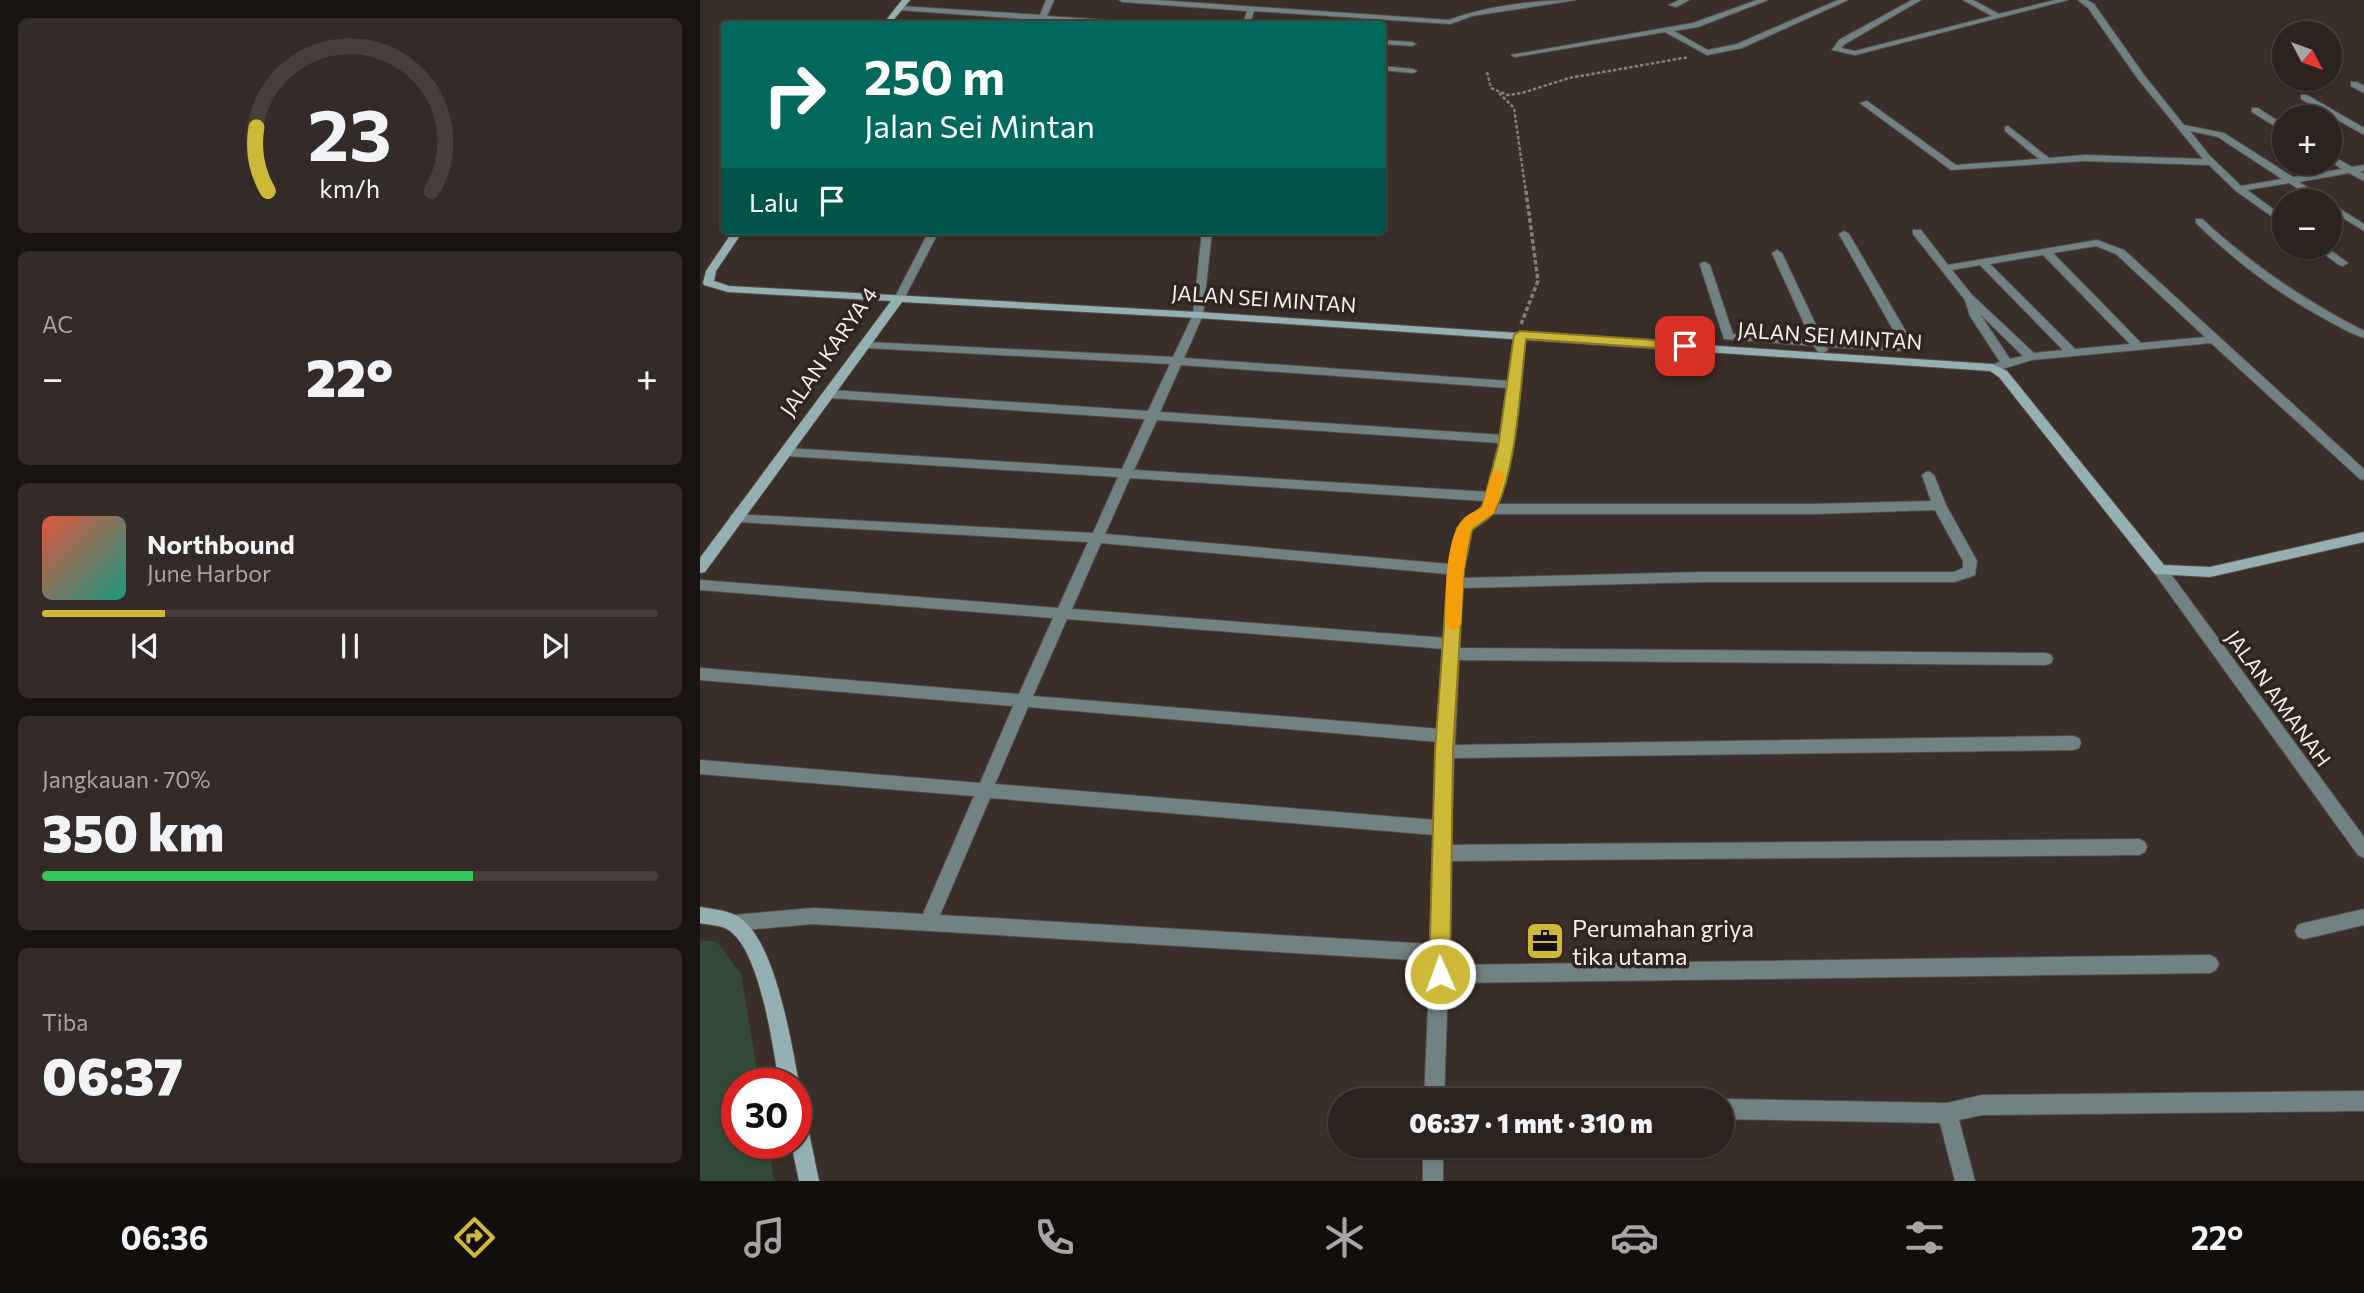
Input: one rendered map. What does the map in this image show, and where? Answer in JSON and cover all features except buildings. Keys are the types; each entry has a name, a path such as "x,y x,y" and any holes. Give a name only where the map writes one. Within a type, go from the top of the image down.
{"street":[{"path":"888,21 906,0"},
{"path":"899,8 1042,21 1050,0"},
{"path":"1123,0 1450,22 1471,14 1572,0"},
{"path":"1534,0 1543,5"},
{"path":"1673,5 1685,0"},
{"path":"1516,55 1695,25 1764,0"},
{"path":"1667,30 1707,53 1739,46 1844,0"},
{"path":"1916,0 1842,42 1836,50 1855,53 2064,0"},
{"path":"1967,0 1997,16"},
{"path":"2025,0 2038,7"},
{"path":"2082,0 2091,6 2141,77 2210,162 2239,189 2272,213"},
{"path":"1248,21 1251,8"},
{"path":"1386,42 1412,44"},
{"path":"1386,68 1413,71"},
{"path":"2354,84 2364,90"},
{"path":"2304,97 2364,132"},
{"path":"1864,103 1954,168 2106,158 2210,162"},
{"path":"2255,110 2272,121"},
{"path":"2183,127 2221,135 2304,189"},
{"path":"2008,128 2046,160"},
{"path":"2342,165 2364,178"},
{"path":"2239,189 2364,168"},
{"path":"2342,214 2364,228"},
{"path":"2199,221 2241,262 2268,283 2306,306 2364,335"},
{"path":"1917,232 1968,297 2031,357"},
{"path":"1704,265 1726,335 1822,349 1894,349 1905,346 1843,234"},
{"name":"JALAN KARYA 4","path":"735,235 711,271 708,283 728,289 900,297"},
{"path":"900,297 932,235"},
{"path":"928,922 1062,613 1198,315 1207,235"},
{"path":"1946,268 2045,251 2108,245 2120,252 2364,476"},
{"path":"2045,251 2138,346"},
{"path":"1777,253 1822,349"},
{"path":"2337,259 2343,263"},
{"path":"1982,262 2072,353"},
{"name":"JALAN SEI MINTAN","path":"900,297 1520,335 1822,349 1992,368"},
{"name":"JALAN KARYA 4","path":"700,568 900,297"},
{"path":"1968,297 1975,316 2006,362"},
{"path":"1435,1088 1440,974 1438,953 1445,853 1445,744 1456,577 1465,528 1491,503 1506,439 1520,335"},
{"path":"1992,368 2031,357 2214,339"},
{"path":"867,345 1177,361 1513,385"},
{"path":"1992,368 2003,374 2161,570 2210,572 2364,537"},
{"path":"830,394 1153,413 1506,439"},
{"path":"786,452 1491,503 1814,509 1939,505"},
{"path":"737,517 1097,538 1456,577 1965,575 1970,571 1970,561 1939,505 1928,475"},
{"name":"JALAN AMANAH","path":"2161,570 2364,850"},
{"path":"700,586 1062,613 1452,649 2046,659"},
{"path":"700,674 1024,699 1445,744 2073,743"},
{"path":"700,767 1443,828"},
{"path":"1445,853 2139,847"},
{"path":"700,915 734,923 813,916 1438,953"},
{"path":"2304,931 2364,917"},
{"path":"734,923 751,944 771,992 786,1068"},
{"path":"1440,974 2210,964"},
{"path":"1734,1109 1947,1113 1982,1105 2364,1101"},
{"path":"1947,1113 1965,1181"},
{"path":"1433,1158 1433,1181"},
{"path":"804,1159 809,1181"}],"path":[{"path":"1499,93 1522,93 1569,78 1707,53"},
{"path":"1487,72 1491,88 1514,108 1538,281 1522,321 1520,335"}],"green space":[{"path":"700,940 717,942 741,974 757,1068 721,1068 721,1159 771,1159 774,1181 700,1181"}],"slow traffic":[{"path":"1453,625 1456,570 1462,533 1468,523 1488,509 1498,475"}],"place":[{"name":"Perumahan griya tika utama","path":"1545,941"}],"route":[{"path":"1440,974 1438,953 1445,853 1444,751 1456,570 1462,533 1468,523 1488,509 1493,497 1505,447 1520,335 1685,346"}]}
